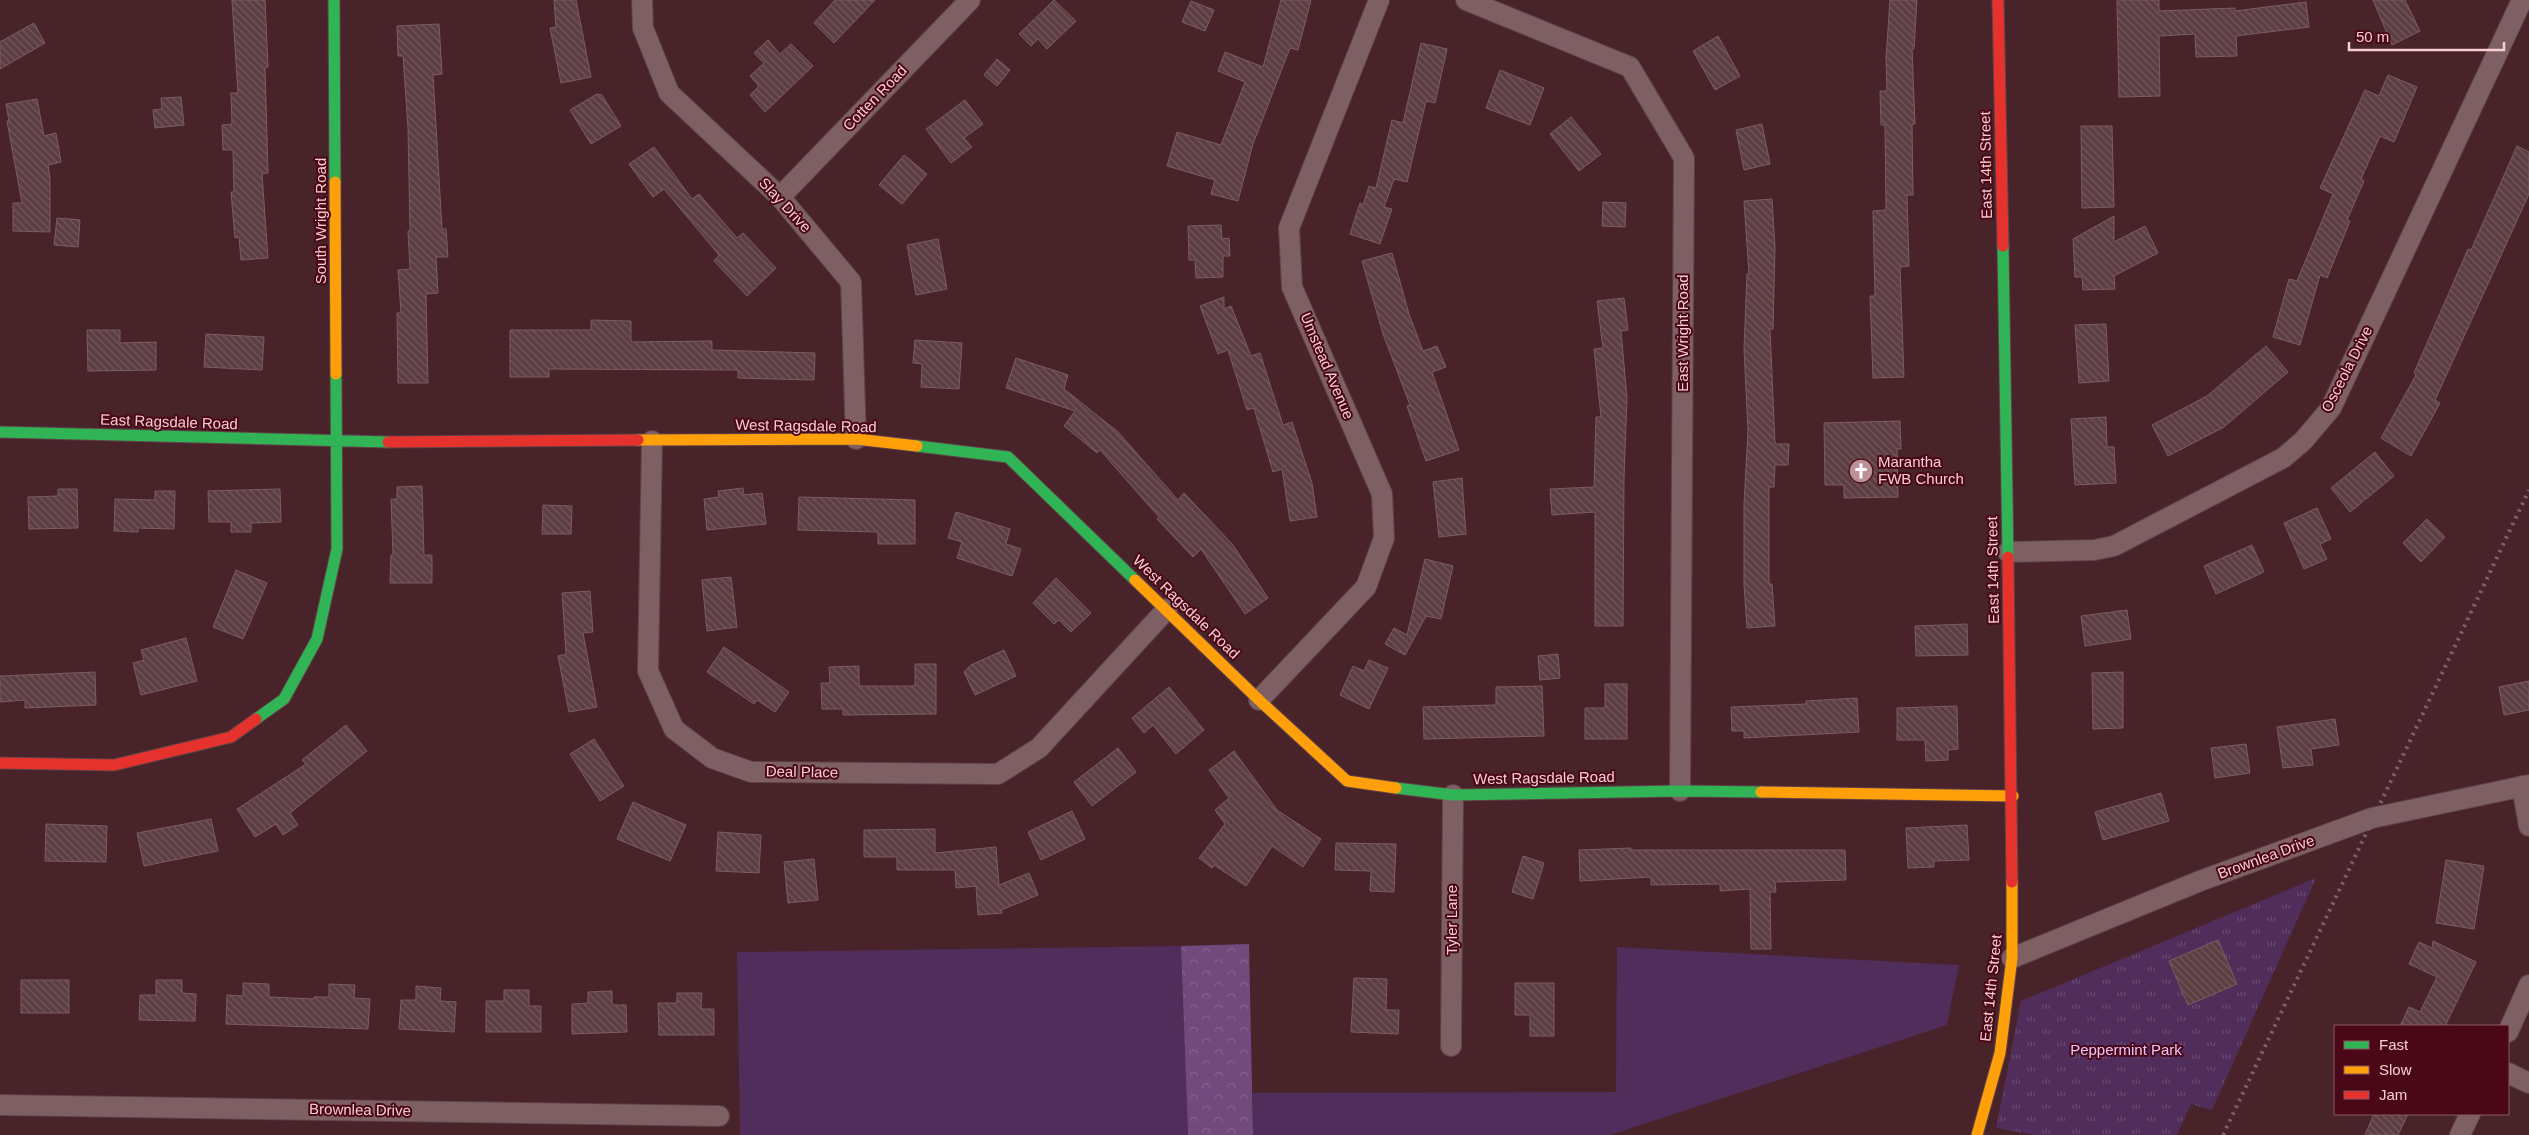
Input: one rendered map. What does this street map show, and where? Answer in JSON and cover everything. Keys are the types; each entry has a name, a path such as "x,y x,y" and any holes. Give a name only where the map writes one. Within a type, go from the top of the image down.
{"street":[{"name":"South Wright Road","path":"0,763 114,765 231,737 284,698 317,639 337,549 334,0"},
{"name":"Slay Drive","path":"642,0 642,28 669,92 780,196 851,282 856,439"},
{"name":"Cotten Road","path":"780,196 970,0"},
{"name":"Umstead Avenue","path":"1259,700 1366,587 1384,538 1382,494 1292,287 1289,228 1379,0"},
{"name":"East Wright Road","path":"1466,0 1630,67 1684,158 1680,791"},
{"name":"East 14th Street","path":"1977,1135 2000,1053 2012,958 2013,796 1998,0"},
{"name":"Osceola Drive","path":"2008,552 2094,550 2114,546 2283,458 2303,441 2331,408 2522,0"},
{"name":"East Ragsdale Road","path":"0,432 337,442"},
{"name":"West Ragsdale Road","path":"337,442 856,439 1008,457 1259,700 1347,781 1453,794 1680,791 2013,796"},
{"name":"Deal Place","path":"652,440 648,671 674,729 712,758 751,772 998,774 1039,748 1167,609"},
{"path":"2526,785 2529,826"},
{"name":"Brownlea Drive","path":"2012,958 2200,881 2372,818 2526,785"},
{"name":"Tyler Lane","path":"1451,1046 1453,794"},
{"path":"2509,1030 2529,984"},
{"path":"2509,1073 2529,1083"},
{"name":"Brownlea Drive","path":"0,1105 719,1116"},
{"path":"2460,1135 2470,1115"}],"green space":[{"name":"Peppermint Park","path":"2316,878 2212,1110 2191,1104 2177,1135 2035,1135 1996,1128 2021,1001"},
{"path":"1249,944 1253,1135 1188,1135 1181,946"},
{"path":"1181,946 1188,1135 740,1135 737,952"},
{"path":"1617,947 1959,965 1947,1025 1610,1135 1253,1135 1253,1093 1616,1092"}],"building":[{"path":"232,0 265,0 268,67 265,68 268,173 262,174 268,258 241,260 239,237 235,238 231,192 234,192 233,150 223,150 222,125 232,124 231,93 238,93"},
{"path":"554,0 576,0 591,77 561,83 550,28 556,27"},
{"path":"835,0 875,0 834,43 814,23"},
{"path":"1054,0 1076,21 1047,49 1038,39 1031,46 1019,34"},
{"path":"1281,0 1311,0 1298,50 1290,48 1253,144 1238,201 1211,194 1215,180 1167,166 1177,132 1221,145 1245,82 1218,71 1225,52 1263,67"},
{"path":"1890,0 1917,0 1914,49 1912,49 1915,124 1912,124 1913,195 1907,195 1909,266 1900,267 1904,377 1873,378 1870,296 1875,296 1873,211 1886,210 1885,125 1881,125 1880,91 1887,91 1886,58"},
{"path":"2117,0 2159,0 2159,11 2235,8 2235,11 2306,2 2309,27 2236,36 2237,56 2196,57 2195,34 2159,36 2160,96 2119,97"},
{"path":"2373,0 2405,0 2420,31 2392,45"},
{"path":"1191,1 1214,10 1205,31 1182,22"},
{"path":"34,23 45,43 0,69 0,42"},
{"path":"439,24 442,74 433,75 442,229 446,229 448,257 436,257 438,293 426,294 428,383 398,383 397,313 401,313 398,270 410,269 408,231 410,231 408,127 403,56 398,56 397,26"},
{"path":"1718,36 1740,76 1715,90 1693,51"},
{"path":"768,40 780,54 791,44 813,66 765,112 750,95 759,86 750,76 764,63 754,53"},
{"path":"1421,43 1447,49 1435,103 1426,101 1407,182 1394,179 1384,207 1392,209 1380,244 1350,234 1360,203 1363,205 1369,186 1376,188 1392,120 1403,123"},
{"path":"997,59 1010,70 997,86 984,75"},
{"path":"1500,70 1544,88 1530,125 1486,108"},
{"path":"2388,75 2417,87 2394,142 2380,136 2361,179 2364,181 2347,220 2350,221 2327,278 2320,275 2300,345 2273,337 2289,279 2297,281 2333,194 2320,188 2365,90 2379,96"},
{"path":"597,94 602,95 621,126 591,144 570,110"},
{"path":"181,97 184,125 155,128 153,110 162,109 161,98"},
{"path":"37,99 44,136 56,133 61,162 48,165 50,178 50,232 13,231 13,203 22,203 7,121 9,121 6,104"},
{"path":"965,100 983,124 964,138 972,147 951,163 926,129"},
{"path":"1571,117 1601,154 1579,171 1550,134"},
{"path":"1762,124 1770,164 1744,170 1736,130"},
{"path":"2081,126 2112,126 2114,207 2082,208"},
{"path":"2517,146 2529,152 2529,194 2435,400 2440,403 2411,456 2381,438 2416,375 2414,373 2468,249 2471,250"},
{"path":"654,147 692,199 699,194 737,238 743,233 776,268 747,296 714,261 719,255 664,189 653,197 629,164"},
{"path":"904,155 927,174 902,204 879,185"},
{"path":"1772,199 1775,248 1773,329 1770,329 1775,444 1789,444 1788,465 1775,465 1774,487 1769,487 1769,584 1772,584 1775,626 1747,628 1744,585 1744,504 1748,431 1744,349 1747,274 1749,274 1744,201"},
{"path":"1603,202 1626,203 1625,227 1602,226"},
{"path":"2114,216 2114,242 2145,226 2158,253 2114,276 2115,289 2083,290 2082,277 2075,277 2073,239"},
{"path":"57,218 80,220 78,247 54,245"},
{"path":"1221,225 1222,239 1229,238 1230,256 1223,256 1223,277 1196,278 1195,260 1189,260 1188,226"},
{"path":"938,239 947,289 916,295 907,245"},
{"path":"1392,253 1409,314 1423,351 1437,346 1446,367 1432,372 1459,450 1426,461 1407,406 1410,405 1383,334 1362,261"},
{"path":"1224,297 1224,309 1231,306 1251,356 1260,353 1283,425 1292,422 1312,483 1317,517 1290,521 1282,469 1273,472 1254,408 1247,410 1228,350 1218,354 1200,306"},
{"path":"1624,298 1628,330 1621,331 1627,398 1624,478 1623,626 1595,626 1595,512 1552,515 1550,489 1594,487 1596,417 1601,417 1594,349 1603,348 1597,301"},
{"path":"591,320 631,321 631,342 712,341 712,350 815,353 814,380 738,378 738,370 549,369 549,377 510,377 510,330 591,330"},
{"path":"2106,324 2109,381 2079,383 2075,325"},
{"path":"87,330 120,330 120,343 156,342 156,370 88,371"},
{"path":"206,334 264,337 262,370 204,367"},
{"path":"915,340 962,343 959,389 921,387 922,364 913,363"},
{"path":"2266,346 2288,372 2224,427 2168,456 2152,425 2207,396"},
{"path":"1016,358 1068,375 1064,389 1118,432 1178,500 1184,493 1233,545 1268,598 1245,614 1201,549 1193,557 1157,519 1159,517 1100,450 1097,453 1064,426 1075,411 1006,388"},
{"path":"2106,417 2107,447 2114,447 2116,483 2075,485 2071,419"},
{"name":"Marantha FWB Church","path":"1900,421 1901,449 1897,449 1898,497 1844,498 1844,485 1825,485 1824,423"},
{"path":"2375,452 2394,476 2350,512 2331,488"},
{"path":"1462,478 1466,534 1439,537 1433,482"},
{"path":"422,486 424,555 432,555 432,583 390,583 391,555 393,555 391,499 397,499 397,487"},
{"path":"743,488 744,495 762,493 766,524 707,530 704,499 719,497 718,491"},
{"path":"58,489 77,489 78,528 29,529 28,497 58,496"},
{"path":"280,489 281,522 251,523 251,532 231,532 231,522 209,522 208,491"},
{"path":"155,491 175,491 174,529 138,528 138,532 114,531 115,499 155,500"},
{"path":"799,497 915,500 915,544 878,544 878,532 798,530"},
{"path":"543,505 572,506 571,534 542,534"},
{"path":"2317,508 2331,539 2320,544 2327,559 2304,569 2284,523"},
{"path":"956,512 1010,529 1006,544 1021,549 1012,576 957,558 962,542 948,538"},
{"path":"2427,519 2445,537 2421,562 2403,543"},
{"path":"2252,545 2264,572 2216,594 2204,566"},
{"path":"1425,559 1453,566 1441,619 1426,616 1405,655 1385,644 1394,628 1407,635"},
{"path":"236,570 267,583 243,639 213,627"},
{"path":"731,577 737,627 707,631 702,580"},
{"path":"1056,578 1091,613 1071,632 1059,620 1054,624 1033,603"},
{"path":"590,591 593,632 583,633 597,707 569,712 558,656 566,654 562,593"},
{"path":"2127,610 2131,639 2085,646 2081,616"},
{"path":"1967,624 1968,655 1916,656 1915,626"},
{"path":"186,638 197,681 141,695 133,663 144,660 141,650"},
{"path":"724,647 789,692 775,712 757,700 754,704 707,672"},
{"path":"1004,650 1016,676 975,695 964,672 971,665"},
{"path":"1558,654 1560,678 1540,680 1538,656"},
{"path":"1369,660 1388,668 1369,709 1340,695 1353,666 1364,671"},
{"path":"915,664 936,664 936,714 843,715 843,709 822,709 821,683 830,683 829,667 859,666 859,686 915,686"},
{"path":"95,672 96,705 25,708 25,700 0,702 0,676"},
{"path":"2123,672 2123,728 2093,729 2092,673"},
{"path":"2529,681 2529,710 2504,715 2499,687"},
{"path":"1605,684 1627,684 1627,739 1585,739 1585,708 1605,708"},
{"path":"1542,686 1544,736 1424,739 1423,707 1496,705 1496,687"},
{"path":"1169,687 1204,730 1176,754 1153,725 1144,733 1132,718"},
{"path":"1857,698 1859,732 1744,738 1744,731 1732,731 1731,707 1806,704 1806,701"},
{"path":"1957,706 1958,749 1948,750 1948,760 1926,761 1925,740 1897,740 1897,708"},
{"path":"2335,719 2339,745 2311,749 2313,765 2283,768 2277,727"},
{"path":"346,725 367,751 290,813 298,825 283,835 276,824 255,837 237,809 306,764 302,760"},
{"path":"594,739 624,786 600,801 570,754"},
{"path":"2246,744 2250,773 2215,778 2211,748"},
{"path":"1118,748 1136,772 1092,806 1074,782"},
{"path":"1234,751 1277,810 1321,839 1303,867 1272,846 1246,886 1214,865 1212,868 1199,858 1225,824 1215,810 1229,798 1209,770"},
{"path":"2161,793 2169,821 2103,840 2095,812"},
{"path":"633,802 686,825 670,861 617,839"},
{"path":"1072,811 1085,839 1041,860 1028,832"},
{"path":"211,819 218,851 144,866 137,833"},
{"path":"46,824 107,826 106,862 45,861"},
{"path":"1967,825 1969,860 1934,861 1934,867 1908,868 1906,828"},
{"path":"935,829 935,853 996,847 999,885 1029,873 1038,895 1001,910 1002,913 978,915 976,886 956,888 955,870 897,870 897,857 864,857 864,830"},
{"path":"718,832 761,835 759,873 716,871"},
{"path":"1336,843 1396,844 1394,892 1370,891 1371,871 1335,870"},
{"path":"1631,848 1631,850 1845,850 1846,880 1775,882 1776,892 1770,892 1771,949 1751,949 1750,889 1720,891 1720,884 1651,885 1651,877 1580,881 1579,850"},
{"path":"1523,856 1544,863 1533,899 1512,892"},
{"path":"814,859 818,900 788,903 784,862"},
{"path":"2446,860 2484,866 2474,929 2436,923"},
{"path":"2218,940 2237,984 2188,1005 2169,961"},
{"path":"2433,941 2476,962 2446,1024 2448,1025 2400,1025 2409,1007 2420,1012 2437,977 2409,964 2419,942 2432,948"},
{"path":"1354,978 1387,979 1386,1010 1399,1010 1398,1034 1351,1032"},
{"path":"21,980 69,980 69,1013 21,1013"},
{"path":"156,980 182,980 182,993 196,994 195,1021 139,1020 140,995 156,995"},
{"path":"243,983 269,984 269,997 314,999 314,997 329,997 329,984 355,985 354,998 370,999 368,1029 226,1024 227,995 243,996"},
{"path":"1515,983 1554,983 1554,1036 1530,1036 1530,1015 1515,1015"},
{"path":"416,986 441,988 440,1001 456,1002 454,1032 399,1029 401,1000 416,1000"},
{"path":"504,990 529,990 529,1006 541,1006 541,1032 486,1032 486,1001 504,1001"},
{"path":"612,991 612,1005 626,1005 627,1032 572,1034 572,1004 588,1003 588,992"},
{"path":"677,993 702,993 701,1009 714,1009 714,1035 659,1035 658,1003 677,1003"},
{"path":"2374,1115 2408,1115 2398,1135 2365,1135"}],"railway":[{"path":"2223,1135 2529,490"}],"traffic: fast":[{"path":"334,0 335,182"},
{"path":"2003,246 2008,557"},
{"path":"256,719 284,699 317,639 337,549 336,374"},
{"path":"0,432 388,442"},
{"path":"917,446 1008,457 1135,580"},
{"path":"1396,788 1453,795 1680,791 1761,792"}],"traffic: slow":[{"path":"335,182 336,374"},
{"path":"638,440 856,439 917,446"},
{"path":"1135,580 1259,700 1347,781 1396,788"},
{"path":"1761,792 2013,796"},
{"path":"1977,1135 2000,1053 2012,958 2012,882"}],"traffic: jam":[{"path":"1998,0 2003,246"},
{"path":"388,442 638,440"},
{"path":"2008,557 2012,882"},
{"path":"0,763 114,765 231,737 256,719"}],"place":[{"name":"Marantha FWB Church","path":"1861,471"}]}
